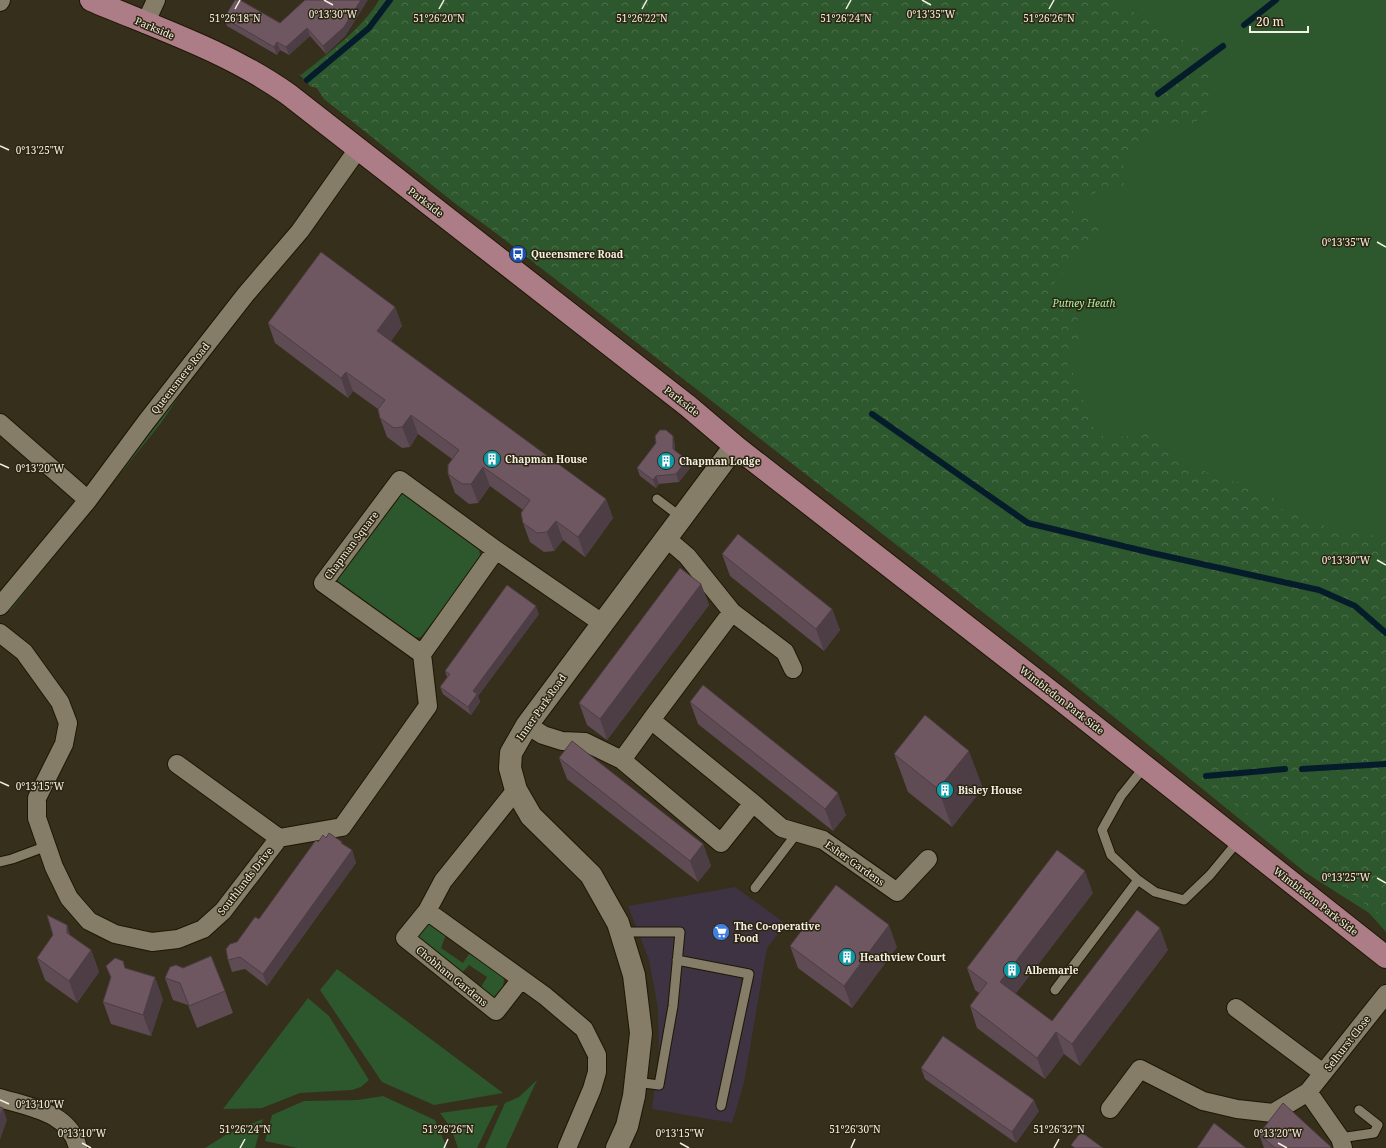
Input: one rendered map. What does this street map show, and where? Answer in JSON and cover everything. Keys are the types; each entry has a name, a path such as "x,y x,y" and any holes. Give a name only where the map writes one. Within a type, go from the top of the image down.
{"main road":[{"name":"Parkside","path":"91,0 221,55 274,85 700,416 735,446"},
{"name":"Wimbledon Park Side","path":"735,446 1145,766 1386,957"}],"street":[{"path":"145,24 156,0"},
{"name":"Queensmere Road","path":"0,606 88,500 146,422 246,294 300,231 358,149"},
{"path":"0,423 88,500"},
{"name":"Inner Park Road","path":"617,1148 626,1126 634,1096 641,1033 634,975 618,923 591,875 531,816 516,790 510,768 511,753 527,725 602,622 735,446"},
{"name":"Chapman Square","path":"422,654 323,583 400,480 496,550 602,622"},
{"path":"666,538 687,556 732,612 785,652 793,669"},
{"path":"279,838 342,827 428,706 422,654 496,550"},
{"path":"622,760 732,612"},
{"name":"Southlands Drive","path":"0,633 24,652 60,702 68,723 64,744 37,798 37,818 54,867 69,898 89,921 115,934 152,942 178,939 203,929 224,911 279,838 177,764"},
{"name":"Esher Gardens","path":"651,720 782,828 823,840 897,892 928,859"},
{"path":"527,725 543,735 562,741 585,742 622,760 721,843 753,803"},
{"name":"Chobham Gardens","path":"516,790 443,881 427,911 405,938 496,1011 521,979"},
{"path":"427,911 546,996 584,1029 597,1055 597,1072 592,1089 567,1148"},
{"name":"Selhurst Close","path":"1110,1109 1140,1068 1203,1101 1237,1109 1273,1113 1308,1092 1386,994"},
{"path":"1236,1008 1323,1073"},
{"path":"1308,1092 1342,1143"},
{"path":"0,1098 56,1116 69,1129 78,1148"}],"lane":[{"path":"657,499 682,518"},
{"path":"1145,766 1121,796 1102,830 1111,855 1138,880 1155,892 1184,900 1210,875 1239,840"},
{"path":"755,888 794,837 793,831"},
{"path":"0,862 12,860 47,846"},
{"path":"1055,990 1138,880"},
{"path":"620,932 680,932 673,1006 659,1085 636,1082"},
{"path":"677,960 749,974 721,1106"},
{"path":"1342,1143 1374,1133 1378,1125 1359,1110"}],"shaded area":[{"path":"735,887 786,924 767,948 744,1083 732,1123 652,1109 659,1058 658,1008 649,960 628,906"}],"green space":[{"name":"Putney Heath","path":"379,0 1386,0 1386,932 1369,913 1306,873 678,363 457,205 324,99 317,88 310,86 298,73 301,75 344,40 364,21"},
{"name":"Putney Heath","path":"386,0 1112,0 1197,48 1207,66 1213,96 1212,103 1206,114 1188,127 1163,125 1133,146 1123,157 1124,185 1117,189 1096,192 1070,209 1089,219 1099,229 1088,248 1047,290 1063,309 1077,317 1080,335 1066,362 1077,380 1090,422 1097,433 1107,438 1131,436 1143,433 1153,434 1162,439 1189,464 1223,480 1244,483 1273,497 1282,509 1310,518 1337,533 1353,527 1386,541 1386,920 1016,638 324,99 317,88 310,86 305,77 385,3"},
{"path":"192,377 161,423 10,611 8,609 139,448"},
{"path":"398,493 402,493 479,550 481,559 421,637 412,638 338,584 337,576"},
{"path":"426,924 435,924 447,932 441,948 463,963 471,951 502,973 504,980 502,993 495,999 481,987 487,977 469,965 461,974 418,938 420,931"},
{"path":"337,969 503,1093 434,1105 382,1082 320,990"},
{"path":"308,998 329,1016 369,1080 361,1087 352,1090 300,1093 262,1108 223,1109"},
{"path":"537,1080 506,1148 485,1148 505,1103 519,1097"},
{"path":"383,1096 435,1120 447,1148 297,1148 265,1141 272,1115 304,1101 358,1100"},
{"path":"498,1105 477,1148 458,1148 451,1128 440,1113"},
{"path":"263,1119 255,1148 205,1148 227,1134"}],"building":[{"path":"235,0 240,0 280,23 305,0 361,0 344,27 323,46 307,28 286,47 277,42 274,47 224,18"},
{"path":"321,252 395,307 377,331 606,499 578,537 556,521 547,532 537,533 523,523 521,513 530,500 483,467 471,484 462,484 448,474 448,465 459,450 411,415 402,427 394,428 380,418 378,409 385,400 346,372 341,378 268,323"},
{"name":"Chapman Lodge","path":"660,430 666,430 673,436 673,449 687,460 676,474 656,476 653,480 637,468 656,443 655,436"},
{"path":"738,534 832,609 816,629 722,554"},
{"path":"680,568 701,584 600,719 579,703"},
{"path":"507,585 536,606 473,691 477,694 468,707 440,687 450,674 445,671"},
{"path":"703,685 838,793 825,809 690,702"},
{"path":"925,715 969,751 938,789 894,754"},
{"path":"572,741 703,844 690,861 559,758"},
{"path":"329,833 352,850 263,974 240,957 228,960 226,949 230,944 237,942 255,917 259,919 316,840 318,842 323,835 326,838"},
{"path":"1057,850 1085,871 1000,982 1052,1021 1137,910 1160,928 1072,1044 1056,1032 1037,1058 970,1006 987,983 967,968"},
{"path":"836,885 889,925 844,986 790,946"},
{"path":"47,915 67,925 67,933 91,950 69,981 37,958 53,935"},
{"path":"211,956 225,991 189,1006 180,983 165,978 170,967 176,965 183,968"},
{"path":"115,958 123,961 125,968 155,977 143,1015 103,1002 111,977 106,966"},
{"path":"943,1036 1034,1100 1012,1132 921,1068"},
{"path":"1283,1103 1331,1147 1275,1148 1259,1134"},
{"path":"0,1107 3,1108 0,1116"},
{"path":"1214,1123 1246,1148 1197,1148"},
{"path":"1081,1132 1103,1148 1075,1148 1071,1145"}],"waterway":[{"path":"307,80 369,28 390,0"},
{"path":"1244,25 1276,0"},
{"path":"1158,94 1223,46"},
{"path":"872,414 1028,523 1152,553 1319,590 1355,606 1386,633"},
{"path":"1302,769 1386,764"},
{"path":"1206,776 1285,769"}],"place":[{"name":"Queensmere Road","path":"518,254"},
{"name":"Chapman House","path":"492,459"},
{"name":"Chapman Lodge","path":"666,461"},
{"name":"Bisley House","path":"945,790"},
{"name":"The Co-operative Food","path":"721,932"},
{"name":"Heathview Court","path":"847,957"},
{"name":"Albemarle","path":"1012,970"}]}
